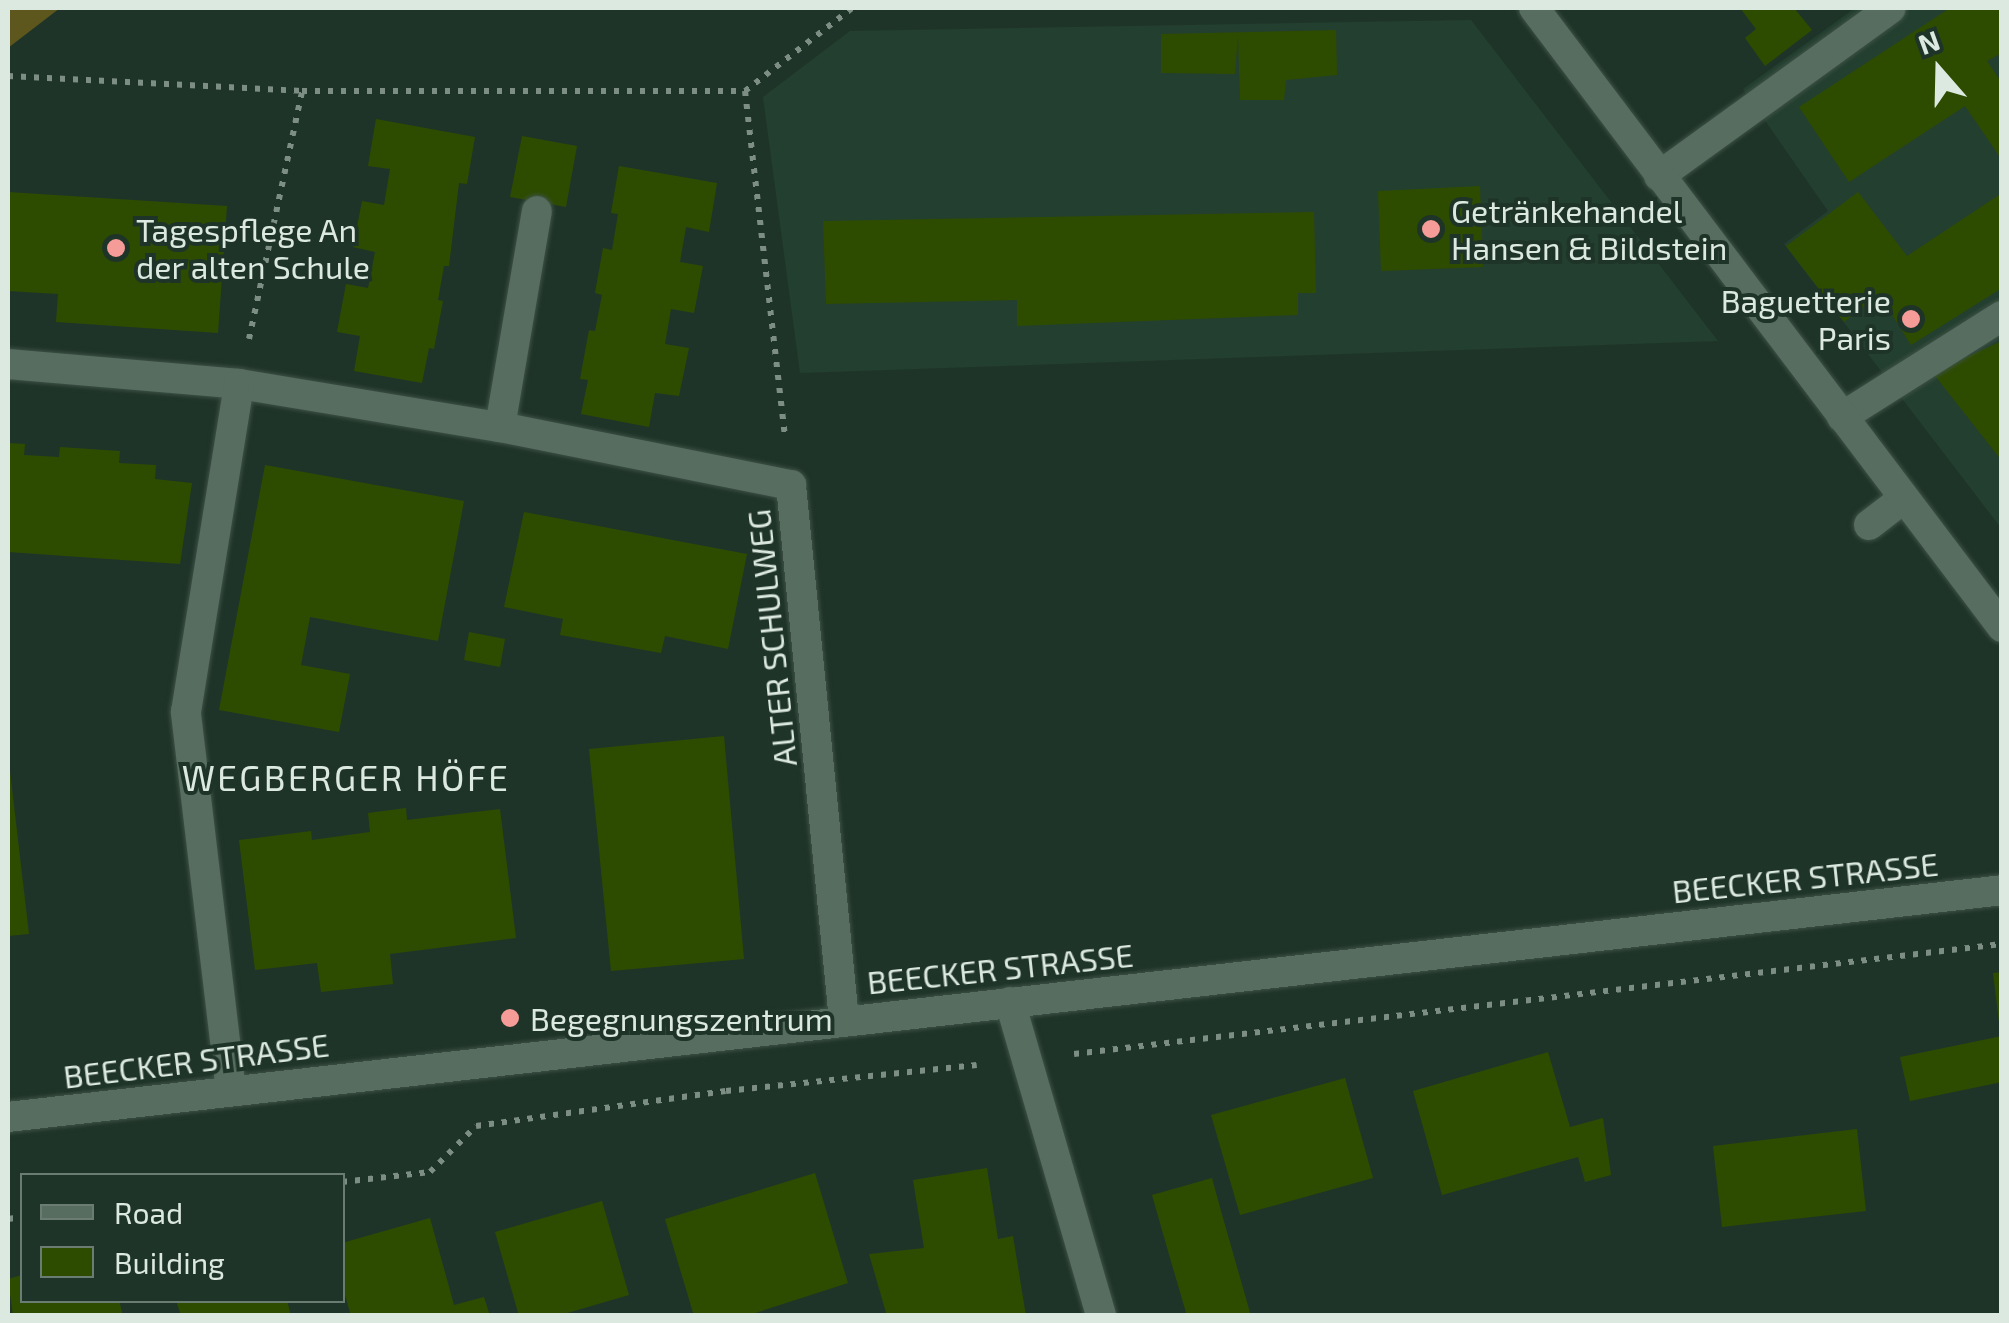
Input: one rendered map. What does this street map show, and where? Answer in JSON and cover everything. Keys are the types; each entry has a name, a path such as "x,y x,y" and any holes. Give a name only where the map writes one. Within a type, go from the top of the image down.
{"street":[{"path":"1534,8 2002,627"},
{"path":"1659,176 1891,8"},
{"path":"500,427 536,211"},
{"path":"1842,417 2002,316"},
{"name":"ALTER SCHULWEG","path":"8,364 239,384 500,427 791,485 844,1020"},
{"path":"231,1091 186,712 239,384"},
{"path":"1870,526 1904,498"},
{"name":"BEECKER STRASSE","path":"8,1117 2002,890"},
{"path":"1010,1002 1101,1316"}],"path":[{"path":"8,76 302,91 745,91 852,8"},
{"path":"239,384 302,91"},
{"path":"745,91 791,485"},
{"path":"345,1182 430,1172 476,1126 726,1092 2002,944"}],"shaded area":[{"path":"8,8 60,8 8,48"},
{"path":"1855,8 2001,8 2001,528 1784,244 1828,211 1743,89"},
{"path":"1471,20 1718,341 800,373 763,97 850,31"}],"building":[{"path":"1740,8 1794,8 1812,30 1765,66 1745,38 1756,29"},
{"path":"1950,8 2002,8 2002,53 1987,61 2002,83 2002,160 1965,106 1849,182 1799,107"},
{"path":"1336,30 1337,75 1286,80 1284,100 1240,100 1238,36 1235,74 1161,73 1161,34"},
{"path":"376,119 475,137 467,184 459,183 449,266 444,266 438,300 443,301 434,349 429,348 422,383 354,371 360,336 337,332 346,284 368,288 375,252 353,247 362,201 384,205 390,169 368,166"},
{"path":"522,136 577,146 566,207 510,197"},
{"path":"619,166 717,183 709,232 686,227 680,262 703,266 694,313 671,309 665,344 689,348 679,396 655,393 649,427 581,414 588,380 580,379 589,330 595,331 602,295 595,293 603,248 612,250 618,214 611,213"},
{"name":"Getränkehandel Hansen & Bildstein","path":"1480,186 1483,267 1381,271 1378,191"},
{"name":"Tagespflege An der alten Schule","path":"8,192 227,206 218,333 56,322 58,294 8,291"},
{"path":"1858,192 1907,256 2002,193 2002,288 1911,345 1879,294 1844,322 1786,246"},
{"path":"1314,212 1316,293 1298,293 1298,315 1017,326 1017,300 826,304 823,221"},
{"path":"2002,341 2002,461 1932,372"},
{"path":"8,443 25,444 24,455 59,457 60,447 120,451 119,463 156,465 155,479 192,483 180,564 8,552"},
{"path":"265,465 464,501 438,641 310,617 301,665 350,674 339,732 219,710"},
{"path":"524,512 747,554 728,649 665,636 661,653 560,635 563,619 504,607"},
{"path":"469,632 505,639 500,667 464,660"},
{"path":"724,736 744,959 611,971 589,749"},
{"path":"8,754 29,934 8,936"},
{"path":"406,808 407,820 500,809 516,938 390,954 393,984 321,992 317,963 255,970 239,840 311,831 312,840 370,832 368,813"},
{"path":"2002,972 2002,1021 1999,1022 1993,973"},
{"path":"2002,1036 2002,1082 1910,1101 1900,1057"},
{"path":"1548,1052 1570,1127 1603,1118 1611,1175 1585,1182 1578,1157 1442,1195 1413,1091"},
{"path":"1345,1078 1373,1178 1240,1215 1211,1115"},
{"path":"1857,1129 1866,1211 1722,1227 1713,1146"},
{"path":"987,1168 998,1239 1013,1236 1026,1316 887,1316 869,1254 924,1248 913,1180"},
{"path":"815,1173 848,1283 746,1316 694,1316 665,1219"},
{"path":"1212,1178 1251,1316 1187,1316 1152,1195"},
{"path":"602,1201 629,1295 557,1316 519,1316 495,1232"},
{"path":"430,1218 454,1305 484,1297 490,1316 351,1316 345,1295 345,1242"},
{"path":"20,1276 20,1303 120,1303 123,1316 13,1316 8,1279"},
{"path":"177,1303 288,1303 291,1316 181,1316"}],"place":[{"name":"Getränkehandel Hansen & Bildstein","path":"1431,229"},
{"name":"Tagespflege An der alten Schule","path":"116,248"},
{"name":"Baguetterie Paris","path":"1911,319"},
{"name":"Begegnungszentrum","path":"510,1018"}],"district":[{"name":"WEGBERGER HÖFE","path":"346,777"}]}
